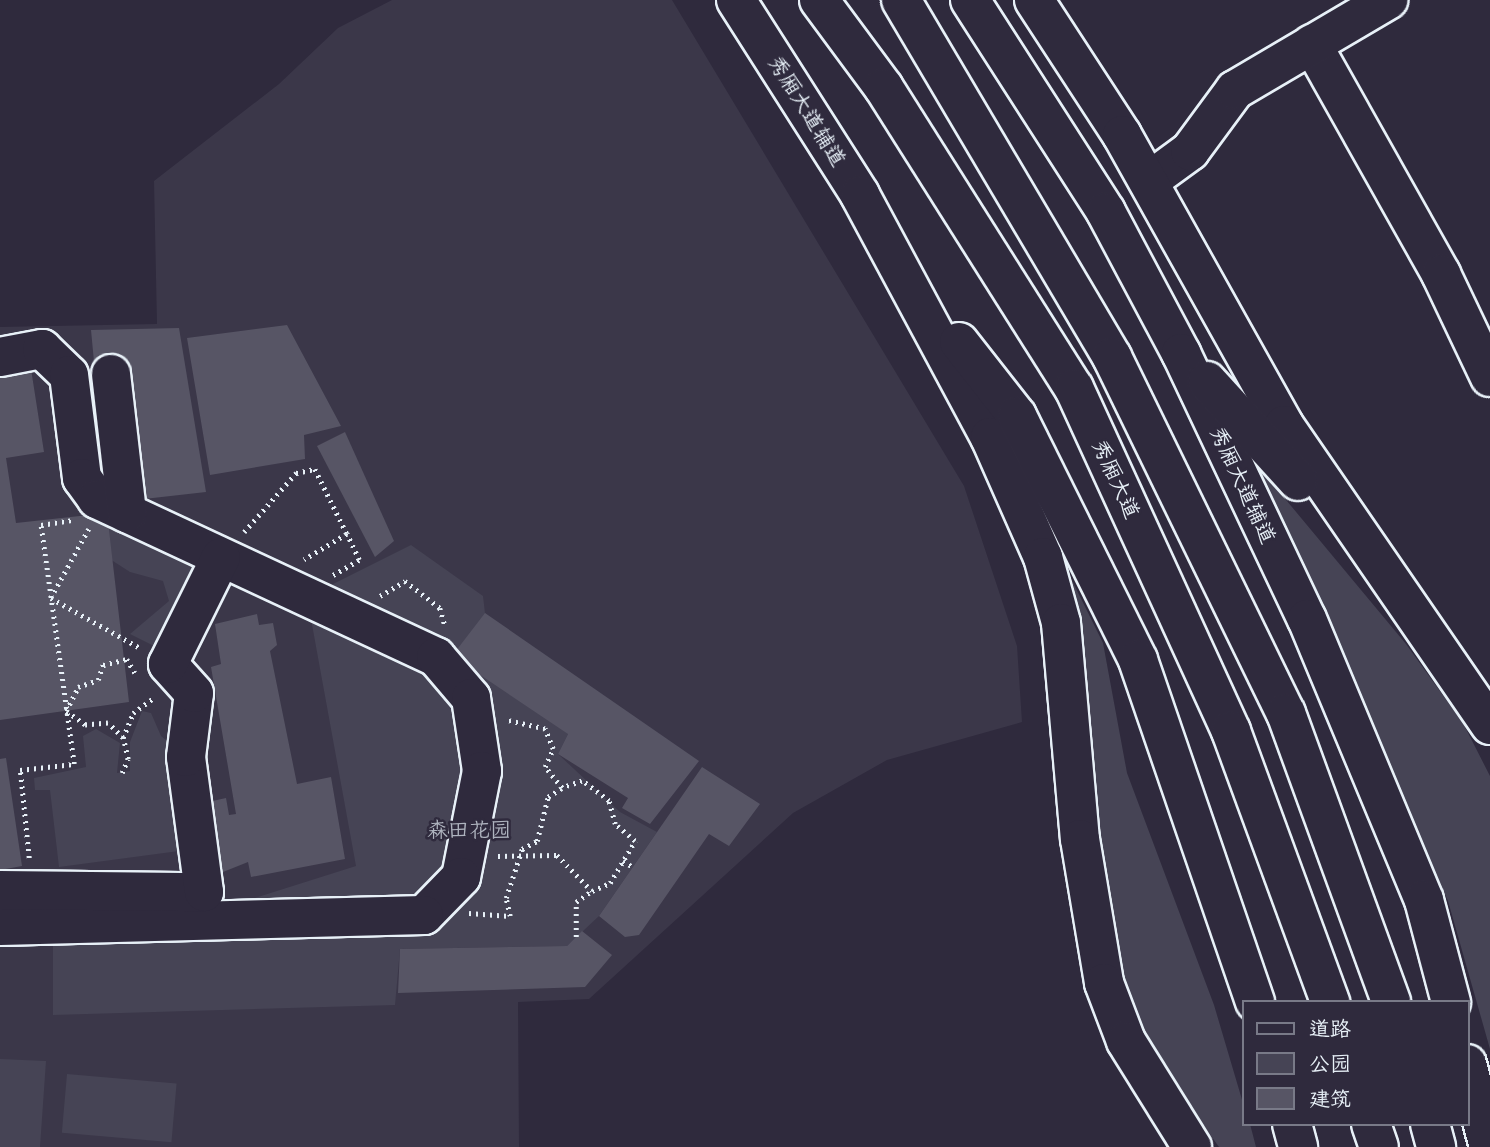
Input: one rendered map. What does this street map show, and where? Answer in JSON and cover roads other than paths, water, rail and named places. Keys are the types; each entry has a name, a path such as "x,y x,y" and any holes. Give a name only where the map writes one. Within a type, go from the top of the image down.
{"main road":[{"name":"秀厢大道辅道","path":"736,0 895,260 990,437 1043,557 1061,623 1081,851 1104,983 1126,1041 1192,1147"},
{"path":"794,0 884,88"},
{"name":"秀厢大道","path":"819,0 884,88 1074,388 1231,731 1329,1000"},
{"path":"901,0 1112,357 1286,713 1390,1000"},
{"name":"秀厢大道辅道","path":"970,0 1106,212 1181,353 1307,619 1424,900 1450,1000"},
{"path":"1034,0 1149,181 1283,425 1371,560 1490,725"},
{"path":"1149,181 1190,150 1235,90 1388,0"},
{"path":"1312,44 1441,274 1490,377"},
{"name":"秀厢大道辅道","path":"895,260 1017,416 1087,550 1138,660 1254,1000"},
{"path":"0,357 42,349 69,375 82,478 97,499 436,657 471,698 482,771 470,846 461,877 424,915 0,926"},
{"path":"1181,353 1371,560"},
{"path":"55,361 61,441"},
{"path":"111,374 127,513"},
{"path":"16,889 204,892 186,757 194,693 149,665 221,557"},
{"path":"1469,1072 1489,1147"},
{"path":"1293,1126 1298,1147"},
{"path":"1372,1126 1379,1147"},
{"path":"1431,1126 1436,1147"}],"park label":[{"name":"森田花园","path":"469,830"}]}
